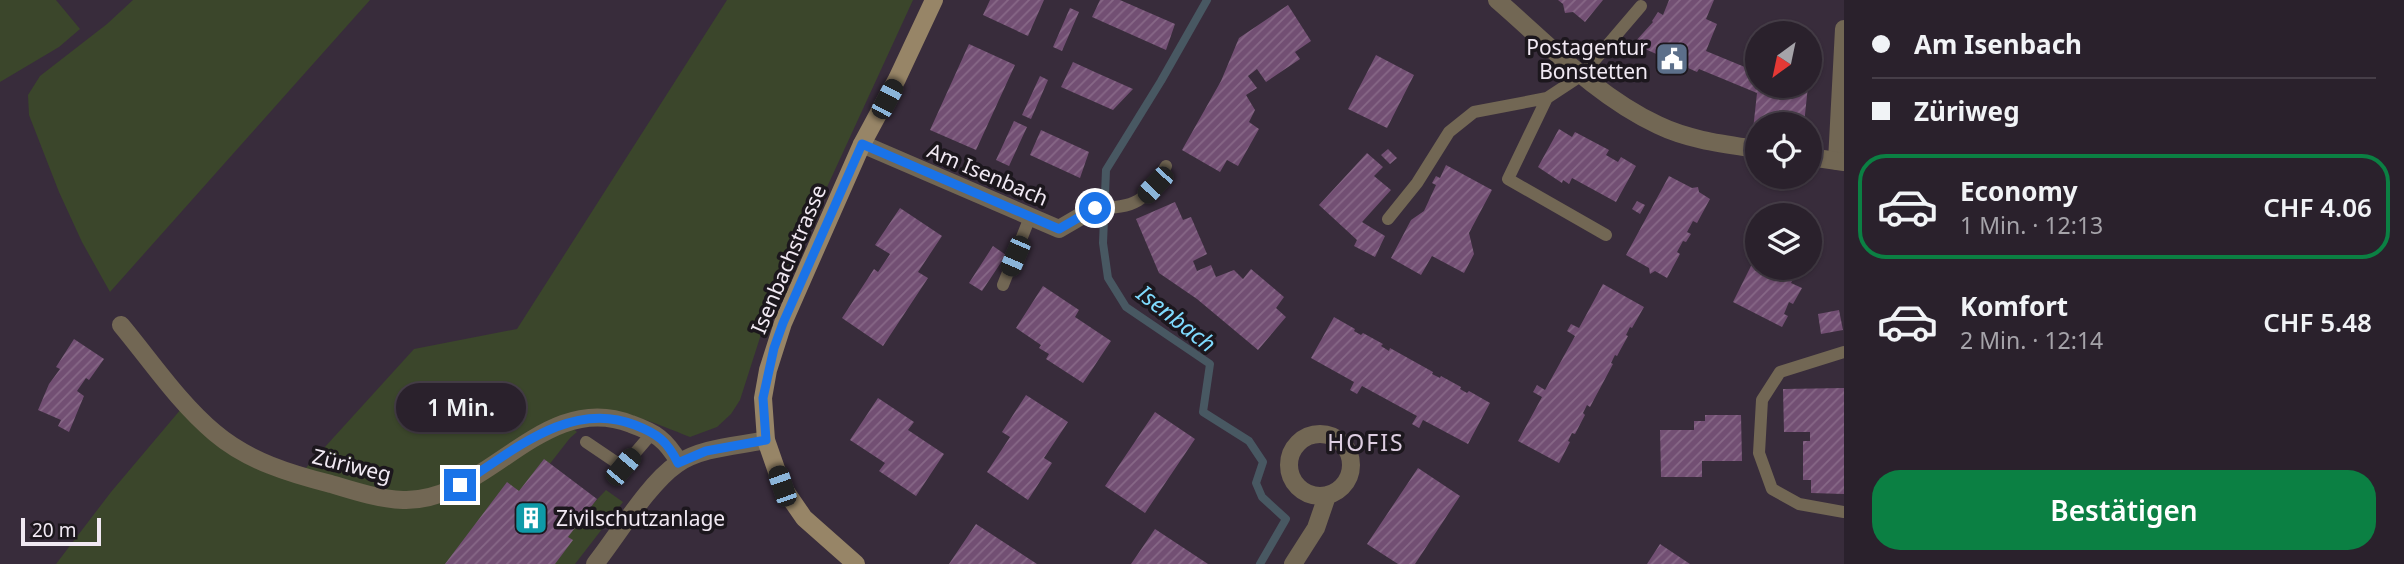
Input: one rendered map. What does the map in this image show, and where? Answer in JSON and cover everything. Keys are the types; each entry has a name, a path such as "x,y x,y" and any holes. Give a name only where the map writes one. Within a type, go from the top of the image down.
{"main road":[{"name":"Isenbachstrasse","path":"856,564 804,518 782,486 766,440 763,398 774,348 783,323 862,144 897,79 934,0"}],"street":[{"path":"1497,0 1582,75 1620,103 1659,126 1717,143 1745,147"},
{"path":"1822,159 1840,161 1844,29"},
{"name":"Am Isenbach","path":"862,144 1059,229 1095,208"},
{"name":"Züriweg","path":"121,325 184,401 216,434 255,458 285,472 374,496 405,500 436,495 460,485 540,434 561,424 594,417 622,420 653,432 667,443 678,463"},
{"path":"595,564 650,491 678,463 706,451 766,440"},
{"path":"1293,564 1318,523 1327,496"}],"lane":[{"path":"1388,219 1417,183 1449,132 1474,112 1547,98 1582,75 1641,6"},
{"path":"1547,98 1508,179 1606,235"},
{"path":"1095,208 1116,208 1141,200 1155,185 1166,166"},
{"path":"1003,285 1030,218"},
{"path":"1844,352 1780,372 1762,400 1759,453 1772,489 1799,504 1844,512"},
{"path":"586,442 623,467 653,432"}],"green space":[{"path":"0,0 56,0 80,29 59,47 0,82"},
{"path":"133,0 370,0 110,292 82,242 59,192 29,115 28,95 40,76 107,24"},
{"path":"727,0 913,0 765,322 740,400 731,414 717,427 690,437 632,416 596,410 578,412 558,417 537,427 453,480 414,492 373,489 304,470 414,349 517,329"},
{"path":"181,409 209,437 413,507 551,436 572,428 577,432 545,470 587,510 606,490 623,502 575,564 56,564 111,492"}],"building":[{"path":"990,0 1044,0 1028,36 983,15"},
{"path":"1100,0 1120,0 1175,24 1166,50 1092,17"},
{"path":"1558,0 1603,0 1585,22 1573,12 1565,13 1563,4"},
{"path":"1669,0 1714,0 1706,19 1717,24 1706,51 1745,67 1745,88 1699,69 1697,72 1636,45 1634,43 1653,22 1658,12 1663,15"},
{"path":"1288,5 1311,41 1295,52 1300,59 1266,82 1257,69 1248,76 1257,88 1246,95 1255,110 1249,122 1259,129 1238,166 1227,160 1220,172 1182,150 1221,81 1239,38"},
{"path":"1070,8 1079,12 1062,51 1053,47"},
{"path":"969,44 1015,65 976,150 930,130"},
{"path":"1376,55 1414,75 1387,128 1348,109"},
{"path":"1073,62 1133,89 1113,110 1061,87"},
{"path":"1040,76 1048,80 1031,119 1022,115"},
{"path":"1756,98 1807,98 1805,112 1755,112"},
{"path":"1014,121 1027,127 1009,166 996,160"},
{"path":"1559,129 1572,137 1575,132 1609,150 1606,155 1618,162 1621,157 1636,166 1616,202 1572,178 1569,184 1563,180 1562,183 1538,167"},
{"path":"1041,130 1089,152 1080,178 1030,155"},
{"path":"1388,149 1397,158 1390,164 1381,155"},
{"path":"1367,153 1383,167 1374,176 1391,190 1362,222 1385,236 1375,257 1354,246 1357,240 1319,205"},
{"path":"1446,165 1492,190 1469,233 1474,254 1464,273 1432,256 1421,275 1391,258 1411,220 1424,211 1436,185 1432,183 1436,176 1440,178"},
{"path":"1669,176 1692,188 1698,187 1699,192 1710,199 1697,223 1693,221 1687,232 1691,234 1677,252 1680,254 1667,278 1655,271 1650,274 1649,268 1626,255"},
{"path":"1637,201 1645,205 1640,214 1632,209"},
{"path":"1175,202 1183,220 1191,217 1207,254 1193,261 1197,271 1211,265 1216,277 1234,270 1243,279 1251,269 1284,297 1276,308 1286,317 1258,350 1197,299 1159,273 1136,219"},
{"path":"900,208 942,236 918,272 928,278 883,346 842,318 874,269 878,272 890,254 875,245"},
{"path":"993,246 1006,255 982,291 969,283"},
{"path":"1745,278 1793,280 1791,283 1802,288 1793,304 1789,302 1784,314 1788,316 1782,327 1733,302"},
{"path":"1603,284 1644,307 1632,328 1630,327 1626,335 1628,336 1617,356 1615,355 1590,407 1587,405 1583,413 1585,415 1575,434 1572,433 1559,463 1518,441 1542,397 1533,392 1537,385 1545,390 1575,336 1567,331 1571,324 1579,328"},
{"path":"1043,286 1079,310 1075,317 1111,341 1083,383 1046,359 1049,354 1039,348 1041,345 1016,328"},
{"path":"1839,310 1843,330 1821,334 1818,314"},
{"path":"1334,317 1361,335 1363,333 1383,344 1381,346 1389,351 1390,348 1433,372 1432,374 1440,378 1441,376 1467,393 1469,391 1490,403 1468,444 1423,420 1419,428 1412,424 1417,416 1362,386 1357,394 1350,390 1354,382 1311,358"},
{"path":"74,339 104,359 77,391 84,396 69,432 58,426 61,420 38,410 49,384 60,369 56,367"},
{"path":"1844,388 1844,494 1811,493 1811,480 1803,480 1803,441 1810,441 1810,432 1784,432 1783,389"},
{"path":"1026,395 1068,422 1044,458 1052,463 1028,500 987,472 1010,437 1002,432"},
{"path":"878,398 914,422 908,430 944,454 916,496 879,471 885,463 850,440"},
{"path":"1155,412 1195,439 1145,513 1105,486"},
{"path":"1705,415 1741,415 1742,461 1702,461 1702,477 1661,477 1660,430 1694,430 1694,421 1705,421"},
{"name":"Zivilschutzanlage","path":"544,459 597,499 568,537 573,540 555,564 445,564 507,482 519,491"},
{"path":"1418,468 1460,496 1415,564 1398,564 1367,544"},
{"path":"976,524 1037,564 949,564"},
{"path":"1155,529 1208,564 1131,564"},
{"path":"1660,544 1690,564 1647,564"}],"waterway":[{"name":"Isenbach","path":"1207,0 1106,170 1103,243 1108,278 1126,307 1210,364 1203,412 1249,441 1263,462 1256,483 1262,497 1286,519 1260,564"}],"place":[{"name":"Postagentur Bonstetten","path":"1672,59"},
{"name":"Zivilschutzanlage","path":"531,518"}],"district":[{"name":"HOFIS","path":"1366,442"}],"route":[{"path":"460,485 540,434 561,424 594,417 622,420 653,432 667,443 678,463 706,451 766,440 763,398 774,348 862,144 1059,229 1095,208"}]}
